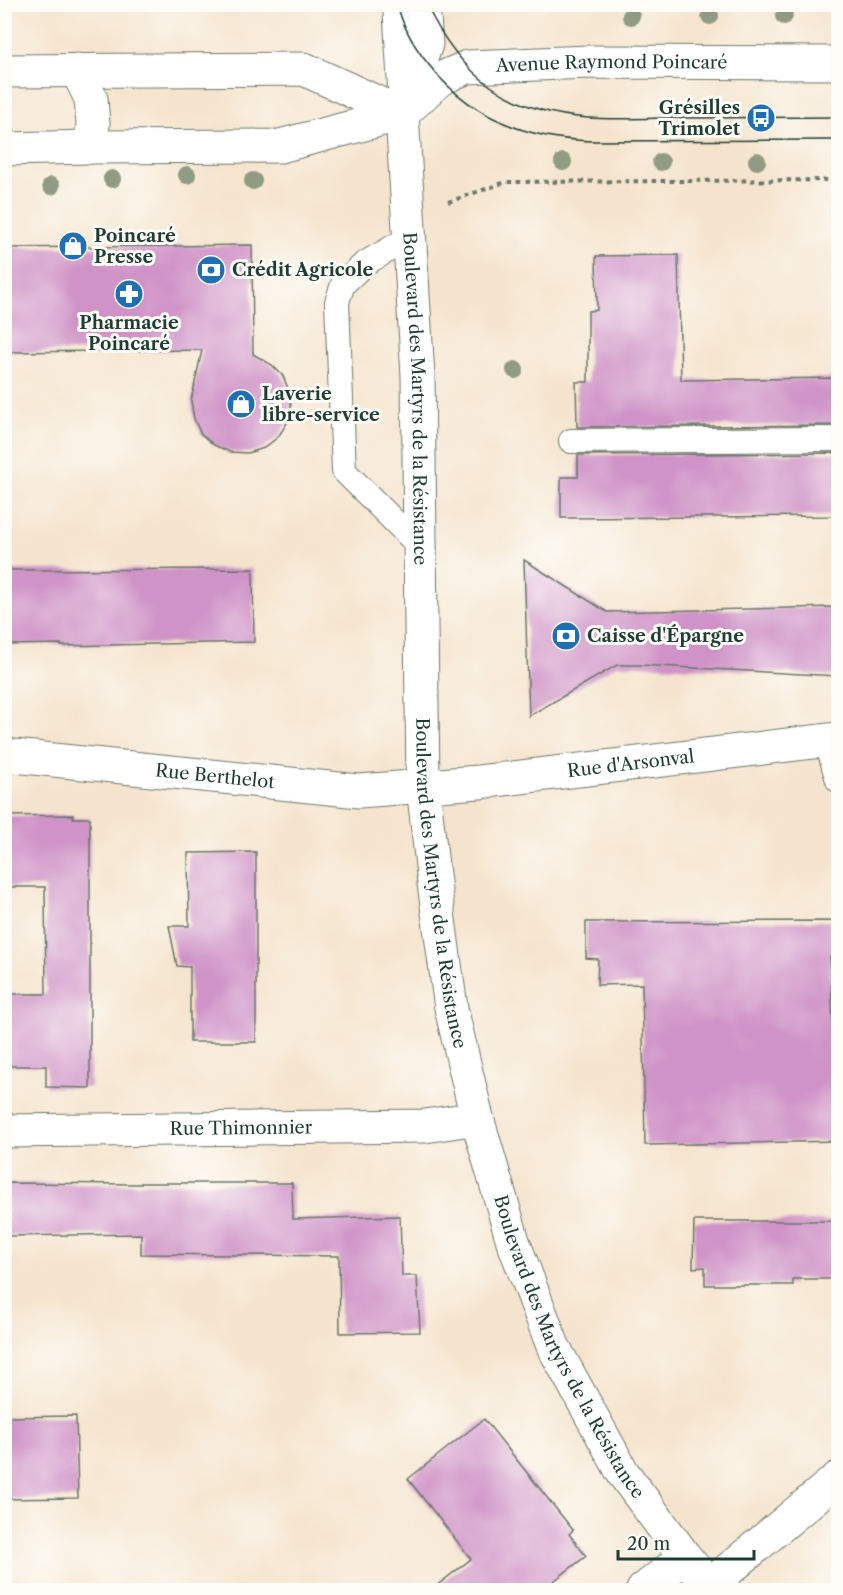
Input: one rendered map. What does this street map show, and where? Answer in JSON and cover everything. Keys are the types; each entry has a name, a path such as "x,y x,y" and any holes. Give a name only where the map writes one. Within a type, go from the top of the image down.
{"main road":[{"path":"4,71 304,69 402,114 426,44 423,4"},
{"name":"Avenue Raymond Poincaré","path":"4,149 280,146 402,114 440,79 467,67 589,62 838,63"},
{"path":"77,70 91,99 93,124 90,147"},
{"name":"Boulevard des Martyrs de la Résistance","path":"402,114 418,376 423,786 451,1008 477,1118 513,1241 553,1346 623,1473 685,1557 711,1588"},
{"name":"Rue d'Arsonval","path":"423,786 479,783 832,739"},
{"name":"Rue Berthelot","path":"4,755 359,791 423,786"},
{"name":"Rue Thimonnier","path":"4,1131 425,1126 477,1118"},
{"path":"711,1588 838,1478"},
{"path":"643,1590 685,1557"}],"lane":[{"path":"395,4 402,114"},
{"path":"409,238 364,264 343,284 337,302 344,471 420,547"},
{"path":"571,441 838,439"},
{"path":"832,739 838,780"}],"path":[{"path":"444,203 506,182 838,180"}],"building":[{"path":"252,245 253,354 272,365 283,376 289,391 291,406 287,423 278,437 264,448 248,453 230,452 214,445 201,434 194,419 191,401 202,350 5,352 5,248"},
{"path":"678,255 681,380 838,378 838,425 577,427 576,382 588,382 588,311 597,310 596,256"},
{"path":"838,453 838,516 561,518 561,477 578,477 578,455"},
{"path":"524,560 607,612 838,607 838,676 617,665 529,716"},
{"path":"253,569 254,642 4,645 4,570"},
{"path":"73,815 73,818 90,818 90,1088 46,1087 46,1066 4,1066 4,994 46,994 45,887 4,887 4,816"},
{"path":"256,852 256,1042 190,1042 190,967 177,966 169,926 189,926 188,853"},
{"path":"838,921 838,957 830,957 834,1049 838,1049 838,1141 645,1145 642,984 597,985 598,959 586,958 586,922"},
{"path":"7,1183 292,1183 293,1219 400,1216 402,1276 417,1276 420,1332 340,1333 339,1256 141,1254 141,1234 7,1236"},
{"path":"694,1221 838,1221 838,1279 793,1279 793,1285 705,1285 705,1267 693,1268"},
{"path":"76,1416 78,1498 4,1499 4,1417"},
{"path":"484,1419 573,1530 569,1534 586,1556 542,1590 431,1590 471,1559 408,1479"}],"tram line":[{"path":"397,4 414,44 445,83 462,99 481,111 522,130 544,136 591,141 838,140"},
{"path":"426,4 439,29 471,70 490,86 534,108 599,119 838,117"}],"place":[{"name":"Grésilles Trimolet","path":"761,118"},
{"name":"Poincaré Presse","path":"73,246"},
{"name":"Crédit Agricole","path":"211,270"},
{"name":"Pharmacie Poincaré","path":"129,294"},
{"name":"Laverie libre-service","path":"241,404"},
{"name":"Caisse d'Épargne","path":"566,636"}]}
